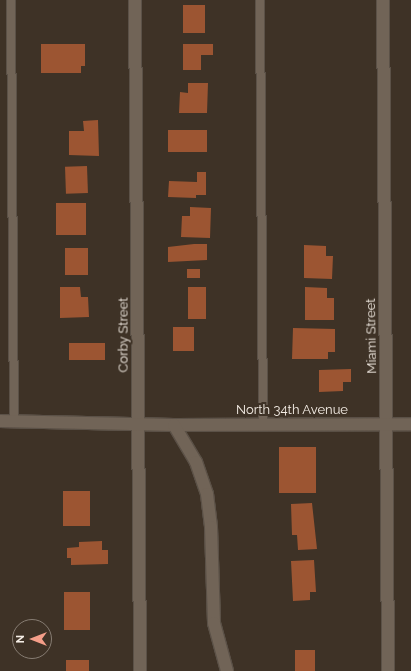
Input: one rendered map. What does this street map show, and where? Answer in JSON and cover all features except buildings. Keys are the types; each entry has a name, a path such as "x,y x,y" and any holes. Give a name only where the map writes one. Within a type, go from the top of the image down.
{"street":[{"name":"Corby Street","path":"135,0 140,671"},
{"name":"Miami Street","path":"383,0 388,671"},
{"name":"North 34th Avenue","path":"0,421 174,425 411,424"},
{"path":"174,425 196,462 207,494 211,527 214,623 227,671"}],"lane":[{"path":"12,0 14,421"},
{"path":"260,0 262,424"}]}
